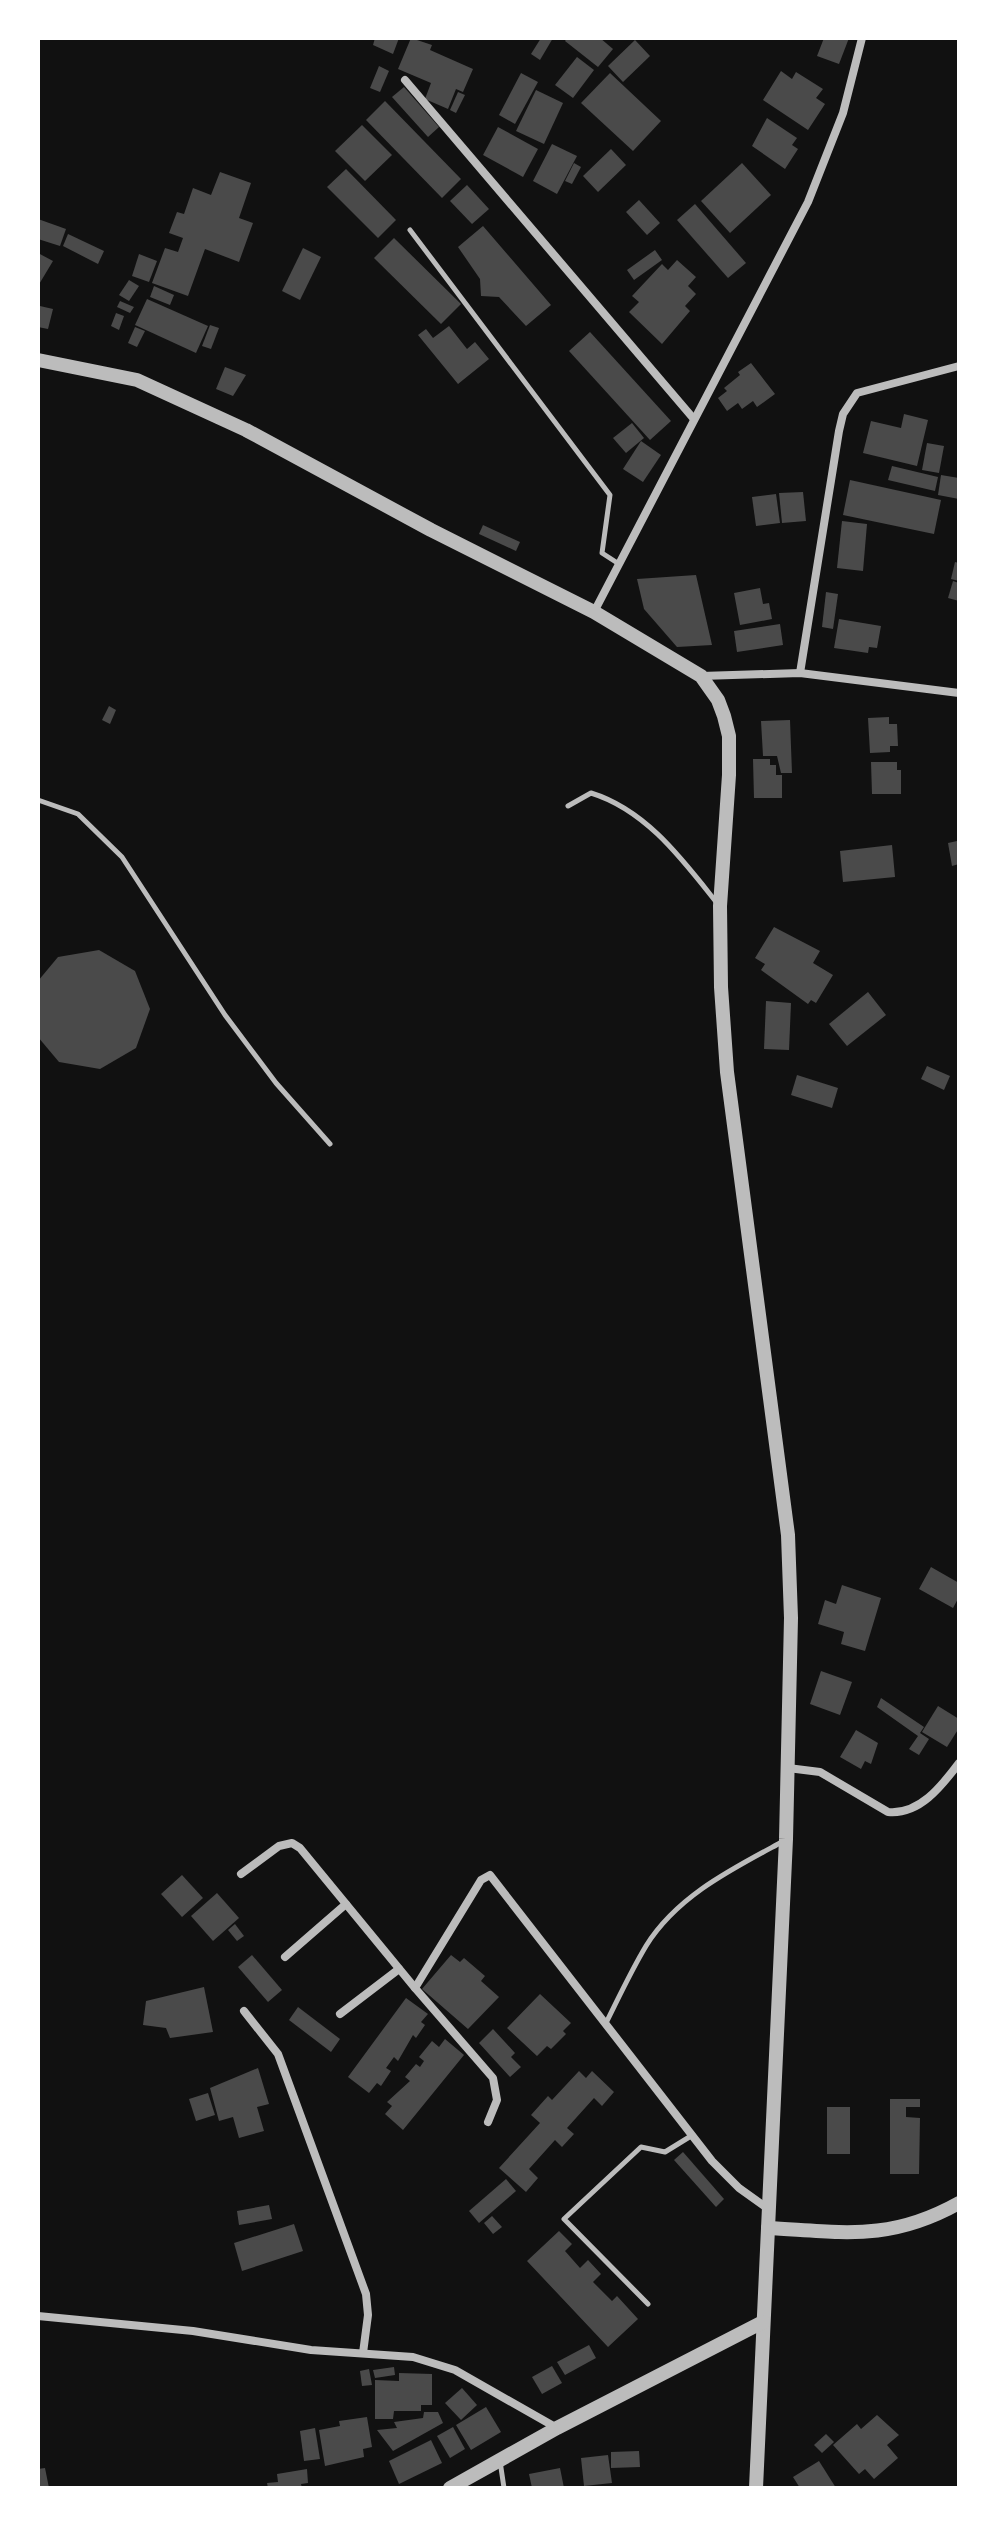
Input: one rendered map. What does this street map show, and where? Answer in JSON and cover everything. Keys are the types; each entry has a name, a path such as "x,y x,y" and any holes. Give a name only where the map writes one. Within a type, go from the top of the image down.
{"street":[{"path":"594,612 808,202 843,113 862,38"},
{"path":"405,80 693,418"},
{"path":"38,360 112,373 172,394 594,612 701,676 718,700 729,736 720,906 727,1072 788,1535 791,1618 786,1839 756,2488"},
{"path":"800,673 839,431 849,401 865,389 959,366"},
{"path":"701,676 800,673 959,693"},
{"path":"788,1768 820,1772 888,1812 900,1813 914,1810 959,1763"},
{"path":"241,1874 279,1846 292,1843 300,1848 493,2078 497,2100 488,2122"},
{"path":"415,1988 481,1880 490,1875 691,2136 739,2188 767,2208"},
{"path":"285,1957 346,1904"},
{"path":"340,2014 399,1969"},
{"path":"244,2011 278,2054 366,2294 368,2315 363,2353"},
{"path":"768,2228 876,2233 903,2228 959,2203"},
{"path":"38,2316 193,2331 268,2344 413,2357 455,2370 557,2428"},
{"path":"450,2488 557,2428 763,2322"}],"lane":[{"path":"410,230 610,495 602,553 619,564"},
{"path":"568,806 591,793 616,801 672,847 720,906"},
{"path":"38,800 78,814 122,857 225,1015 276,1083 330,1144"},
{"path":"606,2023 648,1943 688,1899 717,1877 786,1839"},
{"path":"648,2304 564,2219 641,2147 665,2152 691,2136"},
{"path":"500,2460 504,2488"}],"building":[{"path":"375,38 399,38 393,54 373,45"},
{"path":"411,38 432,45 430,50 473,69 463,92 456,89 448,109 425,99 431,83 398,69"},
{"path":"541,38 553,38 540,60 531,54"},
{"path":"567,38 600,38 613,49 598,67 565,41"},
{"path":"824,38 849,38 839,64 817,56"},
{"path":"635,40 650,56 623,82 608,66"},
{"path":"577,57 594,70 573,98 555,85"},
{"path":"379,66 389,71 380,92 370,88"},
{"path":"781,71 792,79 796,72 823,89 816,98 825,104 808,130 763,100"},
{"path":"521,73 538,82 515,124 499,115"},
{"path":"610,73 661,121 633,151 581,103"},
{"path":"404,87 439,127 428,137 392,97"},
{"path":"536,90 563,103 544,144 516,131"},
{"path":"458,92 465,95 456,113 450,110"},
{"path":"385,101 461,179 442,198 366,120"},
{"path":"767,118 797,138 792,145 798,149 785,169 752,146"},
{"path":"362,125 392,155 365,181 335,151"},
{"path":"498,127 538,149 523,177 483,155"},
{"path":"552,144 577,156 557,194 533,181"},
{"path":"611,149 626,165 598,192 583,176"},
{"path":"574,163 581,167 572,184 565,181"},
{"path":"742,163 771,195 730,233 701,201"},
{"path":"346,169 396,220 378,238 327,187"},
{"path":"220,172 251,183 239,218 253,223 239,262 205,249 188,296 152,283 165,248 178,252 183,238 169,233 177,212 184,214 193,188 211,195"},
{"path":"467,185 489,209 472,224 450,201"},
{"path":"639,200 660,223 647,235 626,212"},
{"path":"695,204 746,263 728,278 677,220"},
{"path":"38,219 66,229 60,246 38,239"},
{"path":"483,226 551,305 526,326 499,297 481,296 480,279 458,247"},
{"path":"68,234 104,251 98,264 63,246"},
{"path":"394,238 461,304 441,324 374,258"},
{"path":"303,248 321,257 300,300 282,291"},
{"path":"655,250 662,260 634,280 627,270"},
{"path":"38,253 53,261 38,286"},
{"path":"139,254 157,261 149,282 132,276"},
{"path":"677,260 696,277 688,286 696,294 685,306 690,311 662,344 629,312 639,302 632,296 662,264 668,270"},
{"path":"129,280 139,286 129,301 119,295"},
{"path":"154,286 174,295 170,305 150,297"},
{"path":"147,299 208,326 196,353 135,325"},
{"path":"120,301 134,307 130,313 117,307"},
{"path":"40,306 53,309 48,329 38,327"},
{"path":"116,313 124,316 119,330 111,326"},
{"path":"210,325 219,328 211,349 202,346"},
{"path":"449,326 467,349 475,342 489,359 458,384 418,335 426,329 433,338"},
{"path":"135,327 145,331 137,347 128,343"},
{"path":"590,332 671,421 650,440 569,351"},
{"path":"751,363 775,394 757,407 753,401 742,409 738,403 727,411 718,398 727,391 724,388 740,375 738,372"},
{"path":"225,367 246,375 233,396 216,389"},
{"path":"904,414 928,420 917,466 863,453 871,421 901,428"},
{"path":"632,423 644,438 626,453 613,438"},
{"path":"641,441 661,455 643,482 623,469"},
{"path":"927,443 944,446 939,473 922,470"},
{"path":"892,466 938,477 935,491 888,480"},
{"path":"941,475 959,478 959,499 938,495"},
{"path":"850,480 941,500 934,534 843,515"},
{"path":"803,492 806,521 782,523 779,493"},
{"path":"776,494 780,523 756,526 752,497"},
{"path":"842,521 867,524 863,571 837,568"},
{"path":"483,525 520,542 516,551 479,534"},
{"path":"955,562 959,563 959,581 951,579"},
{"path":"696,575 712,645 677,647 644,609 637,579"},
{"path":"953,581 959,583 959,601 948,598"},
{"path":"760,588 763,604 769,603 772,619 740,625 734,593"},
{"path":"826,592 838,594 833,629 822,627"},
{"path":"839,619 881,626 877,648 869,647 868,653 834,648"},
{"path":"780,624 783,645 737,652 734,631"},
{"path":"109,706 116,710 110,724 102,720"},
{"path":"889,717 889,724 897,724 898,746 890,746 890,752 870,753 868,718"},
{"path":"790,720 792,773 781,773 777,756 763,756 761,721"},
{"path":"753,759 770,759 770,765 776,765 776,775 782,775 782,798 754,798"},
{"path":"871,762 897,762 897,770 901,770 901,794 872,794"},
{"path":"957,841 959,864 952,866 948,843"},
{"path":"892,845 895,877 843,882 840,851"},
{"path":"774,927 820,951 813,963 833,975 816,1003 811,1000 808,1004 761,970 765,964 755,958"},
{"path":"99,950 135,971 150,1009 136,1048 100,1069 59,1062 38,1037 38,981 58,957"},
{"path":"868,992 886,1015 847,1046 829,1024"},
{"path":"766,1001 791,1003 789,1050 764,1049"},
{"path":"927,1066 950,1076 944,1090 921,1079"},
{"path":"797,1075 838,1088 832,1108 791,1095"},
{"path":"931,1567 959,1583 959,1597 953,1608 919,1589"},
{"path":"842,1585 881,1598 865,1651 841,1644 844,1632 818,1624 825,1600 836,1604"},
{"path":"821,1671 852,1682 840,1715 810,1704"},
{"path":"881,1698 924,1727 920,1733 929,1739 919,1755 909,1749 918,1736 877,1707"},
{"path":"938,1706 959,1719 959,1728 947,1747 922,1732"},
{"path":"856,1730 878,1743 871,1764 865,1761 861,1769 840,1757"},
{"path":"182,1875 203,1898 182,1917 161,1894"},
{"path":"217,1893 239,1918 213,1941 191,1916"},
{"path":"235,1924 244,1936 237,1941 228,1930"},
{"path":"252,1955 282,1990 268,2002 238,1967"},
{"path":"451,1955 460,1962 464,1958 485,1976 481,1981 499,1997 468,2029 422,1989"},
{"path":"204,1987 213,2032 170,2038 166,2028 143,2025 146,2001"},
{"path":"540,1994 571,2023 563,2031 566,2034 551,2049 547,2046 537,2056 507,2028"},
{"path":"406,1998 428,2014 421,2022 425,2025 416,2038 413,2035 398,2061 394,2057 386,2068 391,2071 381,2086 377,2083 369,2093 348,2077"},
{"path":"298,2007 340,2039 331,2052 289,2020"},
{"path":"493,2029 515,2053 511,2057 521,2067 510,2077 479,2043"},
{"path":"445,2039 464,2055 403,2130 385,2114 392,2106 387,2102 410,2081 405,2077 416,2064 420,2067 424,2061 419,2057 432,2041 439,2047"},
{"path":"258,2068 269,2104 257,2107 264,2131 239,2138 233,2117 219,2121 210,2088"},
{"path":"579,2071 586,2078 592,2071 614,2092 602,2106 594,2098 567,2128 574,2134 562,2147 555,2140 529,2169 538,2178 526,2192 499,2168 540,2123 531,2115 548,2096 552,2100"},
{"path":"208,2093 215,2115 196,2121 189,2099"},
{"path":"890,2099 920,2099 920,2107 906,2107 906,2117 920,2118 919,2174 890,2174"},
{"path":"827,2107 850,2107 850,2154 827,2154"},
{"path":"683,2152 724,2199 716,2207 674,2160"},
{"path":"506,2179 516,2191 479,2223 469,2211"},
{"path":"269,2205 272,2219 239,2225 237,2211"},
{"path":"492,2216 502,2227 493,2234 484,2223"},
{"path":"294,2224 303,2251 242,2271 234,2243"},
{"path":"559,2231 572,2244 565,2251 580,2268 588,2260 601,2274 593,2282 612,2301 617,2296 638,2319 608,2347 527,2261"},
{"path":"589,2345 596,2358 565,2375 557,2362"},
{"path":"552,2366 562,2383 542,2394 532,2377"},
{"path":"394,2367 395,2375 375,2378 373,2370"},
{"path":"369,2369 372,2385 362,2386 360,2371"},
{"path":"399,2373 432,2374 432,2405 421,2405 421,2411 394,2411 393,2419 375,2419 375,2380 399,2381"},
{"path":"462,2388 477,2405 461,2420 445,2403"},
{"path":"486,2407 501,2432 471,2450 456,2425"},
{"path":"424,2412 438,2412 443,2423 393,2451 377,2430 397,2428 394,2422 423,2418"},
{"path":"877,2415 899,2435 887,2445 898,2458 874,2479 865,2469 859,2474 833,2445 857,2424 861,2429"},
{"path":"367,2417 372,2447 363,2449 364,2457 325,2466 319,2430 340,2426 339,2421"},
{"path":"453,2427 465,2449 450,2458 437,2436"},
{"path":"315,2428 320,2459 304,2461 300,2431"},
{"path":"826,2434 834,2442 822,2453 814,2445"},
{"path":"431,2440 442,2463 399,2484 389,2461"},
{"path":"639,2451 640,2467 611,2468 611,2452"},
{"path":"608,2455 612,2483 584,2486 581,2458"},
{"path":"819,2461 836,2488 800,2488 793,2477"},
{"path":"45,2468 49,2488 38,2488 38,2469"},
{"path":"560,2468 564,2488 532,2488 529,2474"},
{"path":"307,2469 308,2483 301,2484 302,2488 268,2488 267,2483 278,2482 277,2474"}]}
